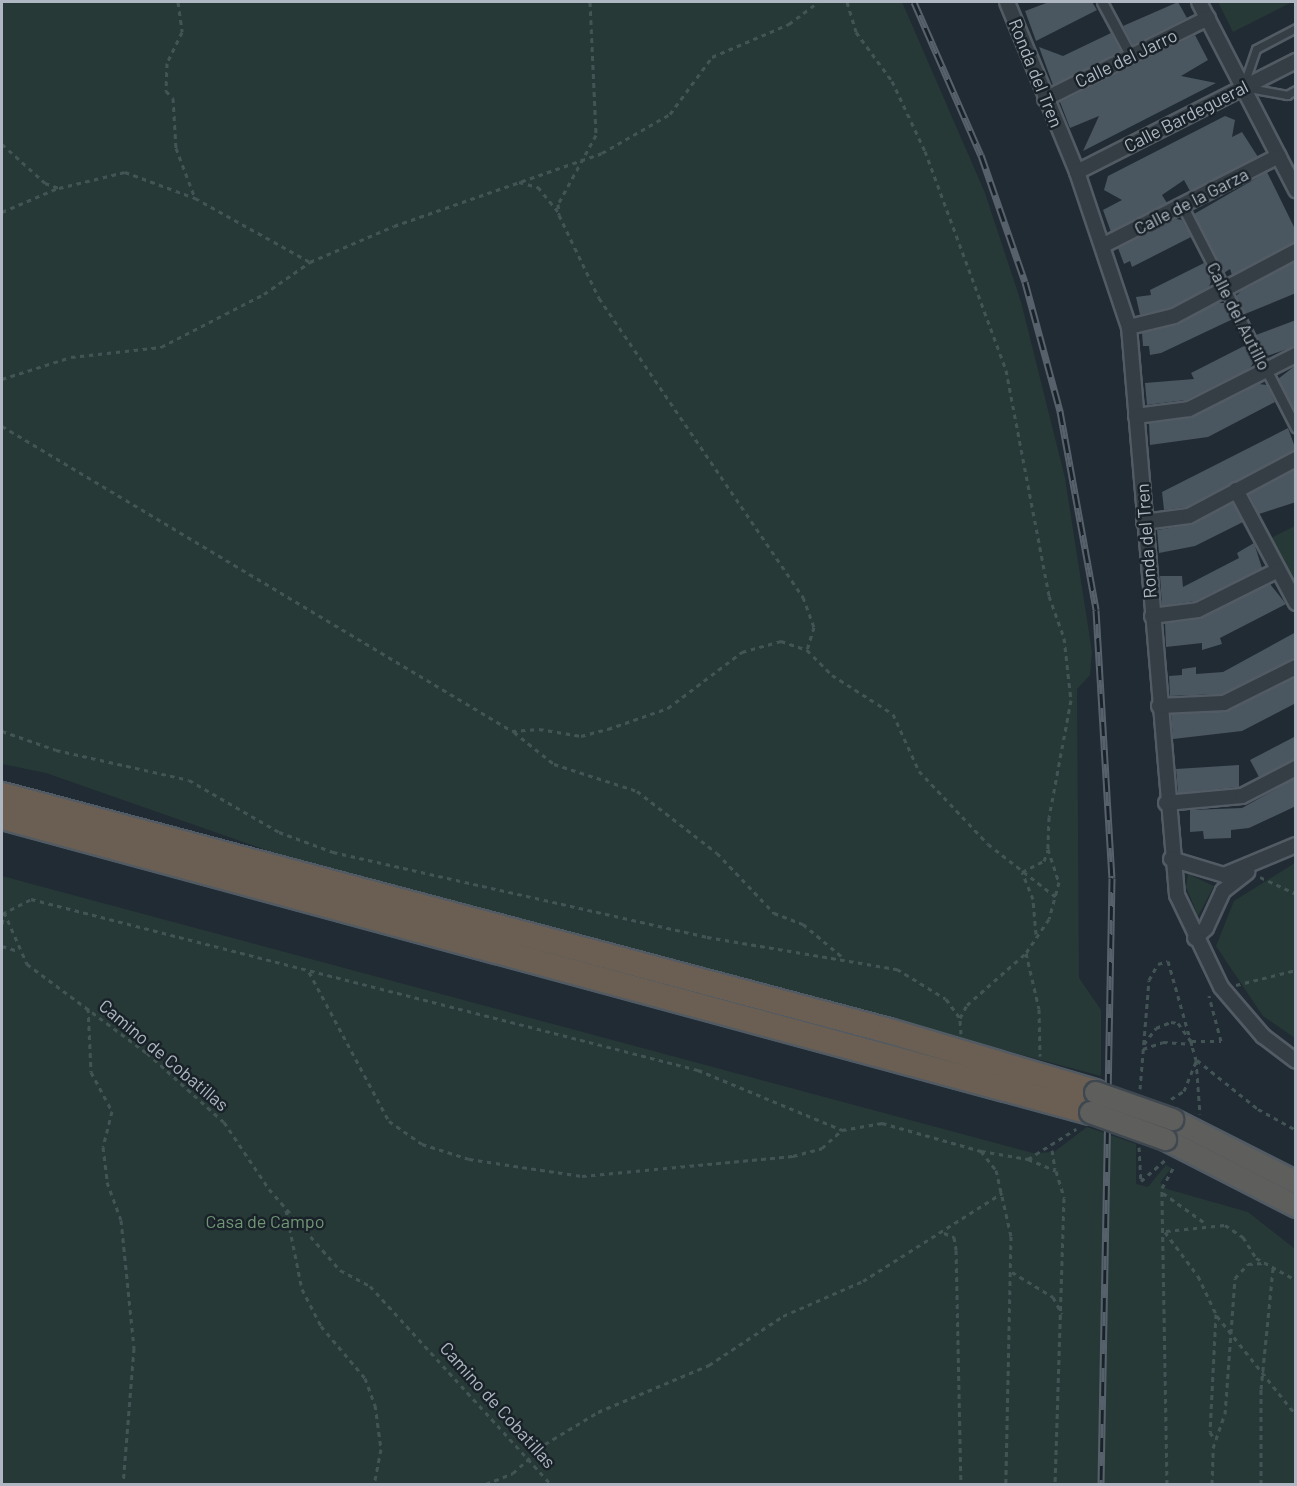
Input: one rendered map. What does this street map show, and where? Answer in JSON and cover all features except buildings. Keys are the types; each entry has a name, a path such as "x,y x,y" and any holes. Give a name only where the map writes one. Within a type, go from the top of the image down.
{"highway":[{"path":"2,795 889,1031 1088,1110"},
{"path":"2,817 1088,1110 1167,1120 1296,1182"},
{"path":"1167,1120 1296,1206"}],"street":[{"path":"1008,5 1022,2"},
{"path":"1102,2 1131,56"},
{"path":"1199,2 1296,190"},
{"name":"Ronda del Tren","path":"1008,5 1077,172 1104,245 1129,327 1166,803 1177,895 1195,938 1221,987 1263,1036 1296,1061"},
{"name":"Calle del Jarro","path":"1045,99 1208,18"},
{"name":"Calle Bardegueral","path":"1077,172 1296,61"},
{"name":"Calle de la Garza","path":"1104,245 1279,156"},
{"name":"Calle del Autillo","path":"1182,205 1296,428"},
{"path":"1129,327 1174,316 1296,251"},
{"path":"1136,416 1189,409 1296,355"},
{"path":"1144,522 1189,516 1296,459"},
{"path":"1236,490 1296,603"},
{"path":"1152,616 1198,610 1278,570"},
{"path":"1159,706 1224,703 1296,667"},
{"path":"1166,803 1242,796 1296,768"},
{"path":"1195,938 1206,928 1223,891 1253,867 1296,845"},
{"path":"1171,859 1215,874 1253,867"}],"lane":[{"path":"1296,28 1256,49 1243,87 1287,95 1296,90"}],"path":[{"path":"178,2 182,33 166,63 166,91 173,98 176,148 195,198"},
{"path":"560,215 558,204 585,159 596,135 590,2"},
{"path":"2,379 71,357 161,347 264,294 310,262 585,159 670,114 712,57 789,24 818,2"},
{"path":"847,2 856,33 892,81 925,151 1006,370 1049,596 1064,638 1071,700 1050,792 1048,849 1044,861 1022,872"},
{"path":"2,144 45,183 59,188"},
{"path":"2,212 59,188 125,172 195,198 310,262"},
{"path":"519,182 538,187 560,215 599,298 803,597 814,627 807,650"},
{"path":"2,426 512,731 554,764 637,791 717,853 774,913 803,924 842,958"},
{"path":"512,731 538,729 581,736 609,729 668,708 742,652 781,641 807,650 832,675 892,714 919,771 1022,872 1056,897"},
{"path":"2,731 56,750 189,780 279,832 333,852 707,937 897,969 946,999 960,1018 961,1036 972,1039"},
{"path":"960,1018 1026,953 1036,936 1056,897 1059,882 1048,849"},
{"path":"1253,867 1296,894"},
{"path":"1022,872 1033,900 1036,936"},
{"path":"2,924 3,913 32,899 309,972 698,1070 843,1130"},
{"name":"Camino de Cobatillas","path":"3,913 20,952 34,971 88,1008 224,1122 286,1208 340,1270 370,1286 421,1338 526,1460 551,1485"},
{"path":"2,945 20,952"},
{"path":"1026,953 1039,1009 1040,1060"},
{"path":"1140,1092 1149,980 1165,961 1172,968 1196,1060 1200,1118"},
{"path":"1221,987 1260,983 1294,970 1296,976"},
{"path":"309,972 389,1121 422,1144 469,1159 582,1176 793,1156 822,1148 843,1130 882,1123 981,1151 1028,1159 1056,1171"},
{"path":"1143,1047 1163,1042 1221,1041 1210,999"},
{"path":"88,1008 91,1072 112,1111 103,1147 107,1182 121,1220 134,1348 123,1485"},
{"path":"1143,1047 1156,1028 1171,1022 1179,1023 1192,1043"},
{"path":"1029,1057 1048,1064"},
{"path":"1167,1120 1184,1091 1196,1060"},
{"path":"1196,1060 1258,1109 1296,1131"},
{"path":"1028,1159 1052,1149 1088,1110"},
{"path":"1139,1145 1141,1181 1167,1158 1177,1166 1163,1193 1167,1485"},
{"path":"1052,1149 1064,1198 1055,1485"},
{"path":"981,1151 996,1170 1002,1193 1012,1272 1006,1485"},
{"path":"486,1485 513,1473 526,1460 598,1412 709,1365 783,1316 863,1281 943,1233 1002,1193"},
{"path":"1163,1193 1206,1224"},
{"path":"286,1208 302,1289 321,1326 365,1378 375,1405 381,1449 374,1485"},
{"path":"1165,1232 1206,1224 1236,1230 1264,1263 1296,1280"},
{"path":"1165,1232 1198,1276 1216,1314 1296,1415"},
{"path":"943,1233 954,1237 956,1250 961,1485"},
{"path":"1212,1485 1216,1441 1225,1414 1235,1278 1248,1264 1264,1263"},
{"path":"1262,1485 1263,1376 1273,1269"},
{"path":"1012,1272 1053,1297 1062,1314"},
{"path":"1216,1314 1210,1432 1216,1441"}],"green space":[{"path":"2,2 902,2 985,193 1021,302 1065,478 1092,652 1090,675 1077,689 1079,978 1101,1010 1101,1076 283,856 46,773 2,764"},
{"path":"1218,2 1292,2 1233,32"},
{"path":"1295,526 1295,596 1267,540"},
{"path":"1295,863 1295,1038 1263,1016 1216,946 1234,901"},
{"path":"1188,874 1214,886 1198,916 1186,887"},
{"name":"Casa de Campo","path":"2,876 1033,1153 1054,1152 1087,1127 1136,1144 1136,1184 1148,1187 1166,1165 1171,1168 1160,1183 1167,1189 1248,1212 1295,1249 1295,1484 2,1484"}],"railway":[{"path":"914,2 981,155 1025,282 1060,411 1096,610 1112,878 1101,1484"}]}
